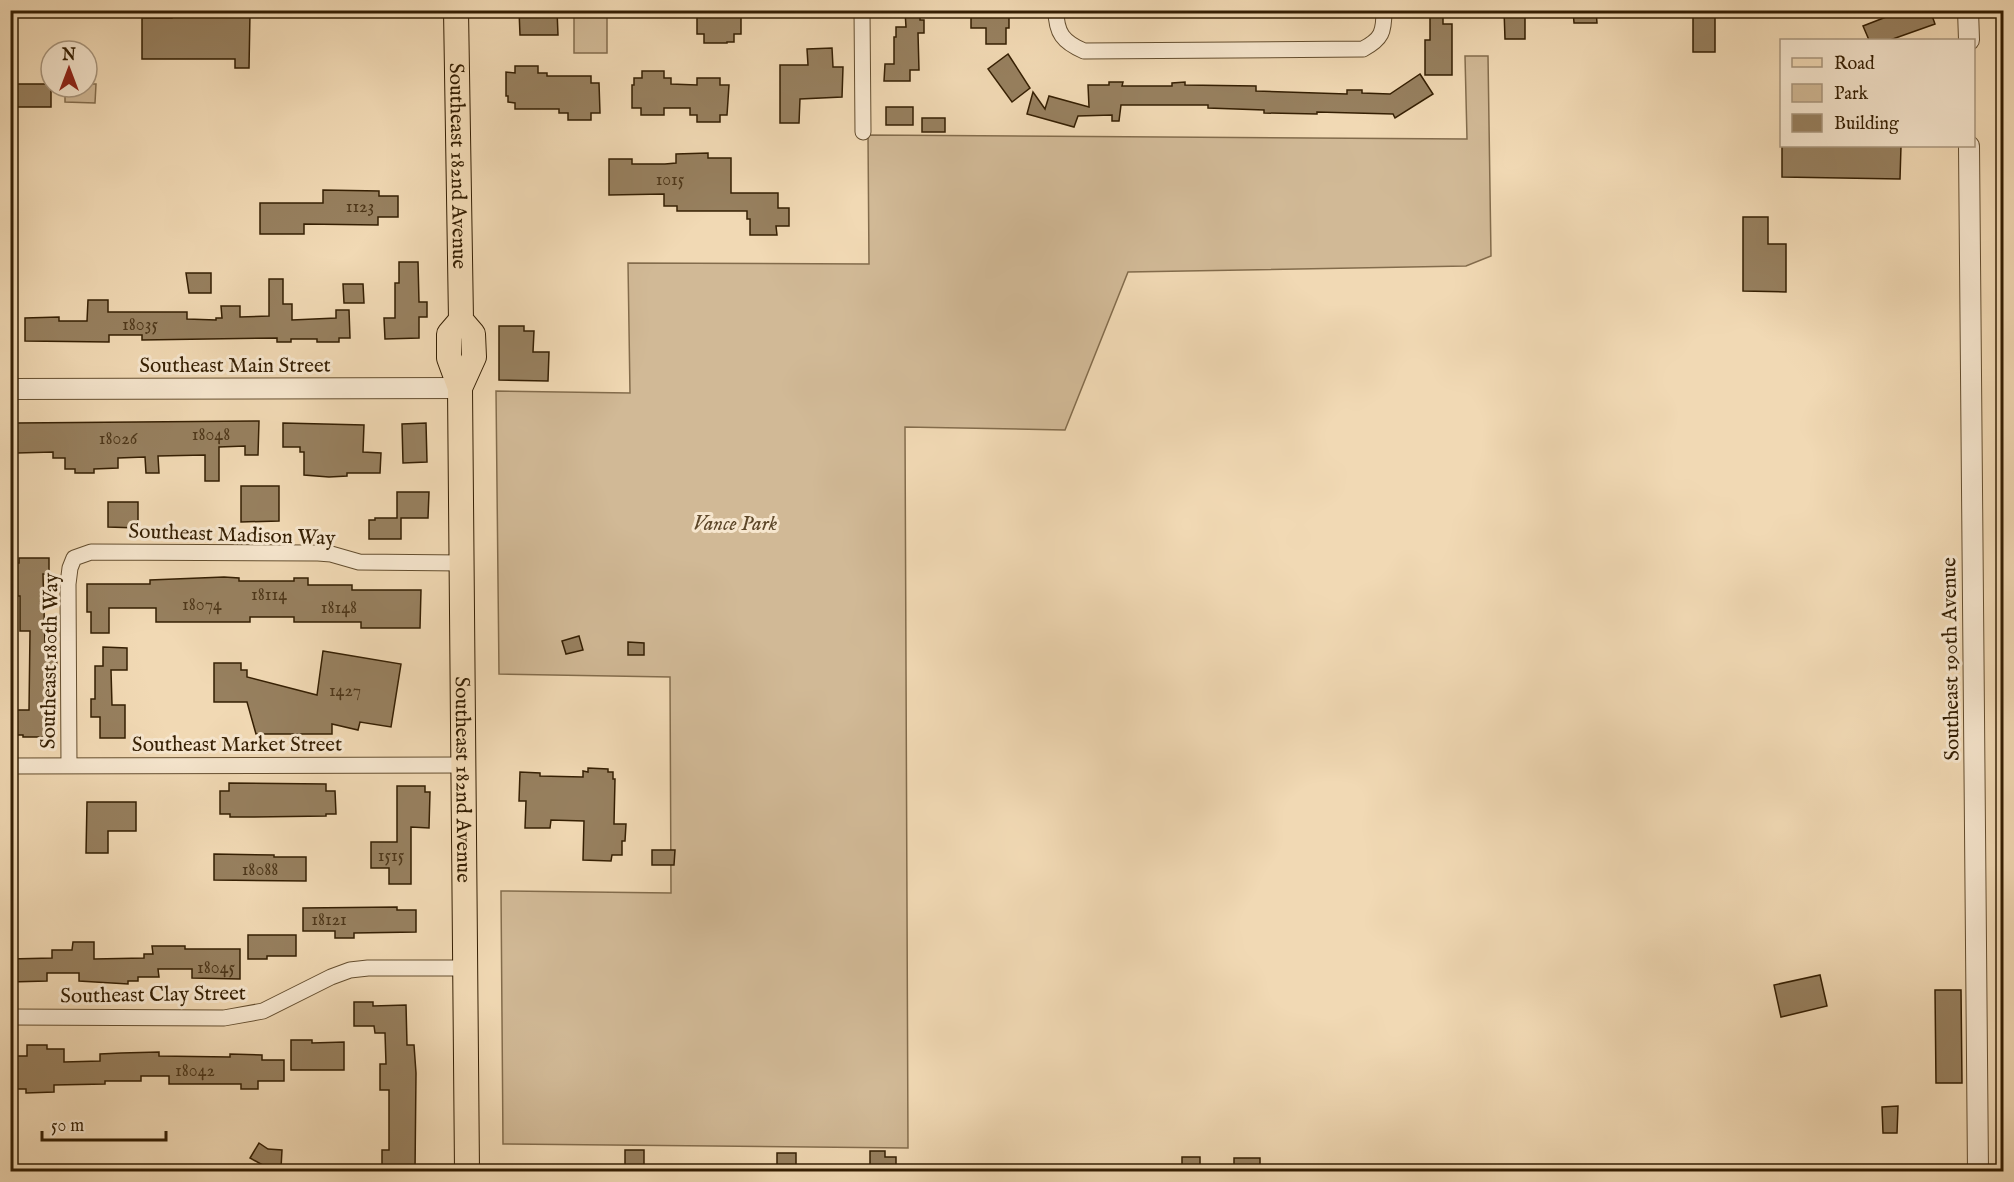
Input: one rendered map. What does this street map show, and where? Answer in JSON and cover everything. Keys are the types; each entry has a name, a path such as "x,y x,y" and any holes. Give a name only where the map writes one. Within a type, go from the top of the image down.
{"main road":[{"name":"Southeast 182nd Avenue","path":"456,10 461,320 473,334 474,357 460,388 467,1172"}],"street":[{"path":"862,10 863,132"},
{"path":"1056,10 1056,25 1062,37 1072,46 1084,51 1363,49 1375,43 1382,33 1384,10"},
{"path":"1968,10 1968,39"},
{"name":"Southeast 190th Avenue","path":"1970,147 1978,1172"},
{"name":"Southeast Main Street","path":"10,389 460,388"},
{"name":"Southeast Madison Way","path":"74,558 91,552 318,553 331,554 359,562 462,563"},
{"name":"Southeast 180th Way","path":"69,765 68,584 74,558"},
{"name":"Southeast Market Street","path":"10,765 464,765"},
{"name":"Southeast Clay Street","path":"10,1017 224,1018 263,1011 350,970 466,968"}],"green space":[{"path":"574,11 607,11 607,53 574,53"},
{"name":"Vance Park","path":"1465,56 1488,56 1491,256 1466,266 1128,272 1065,430 905,427 908,1148 503,1144 501,891 671,893 670,677 499,674 496,391 630,393 628,263 869,264 868,135 1467,139"},
{"path":"65,99 95,99 95,103 65,102"}],"building":[{"path":"187,10 250,13 249,68 235,68 235,59 142,59 142,18 172,18 172,13 186,13"},
{"path":"519,10 557,10 558,35 520,35"},
{"path":"734,10 741,12 741,34 734,34 734,42 704,43 704,34 697,34 697,11"},
{"path":"971,10 1009,11 1006,44 986,44 986,28 971,28"},
{"path":"1430,10 1443,10 1443,24 1452,24 1452,75 1425,75 1425,40 1430,40"},
{"path":"1504,10 1525,10 1525,39 1505,39"},
{"path":"1573,10 1596,10 1597,23 1574,23"},
{"path":"1693,10 1715,10 1715,52 1693,52"},
{"path":"1904,10 1930,10 1935,24 1893,39 1869,39 1863,26"},
{"path":"905,11 920,11 920,20 924,20 924,33 918,33 919,70 910,70 910,81 884,81 885,64 894,64 896,27 906,27"},
{"path":"832,48 833,67 843,67 842,97 800,99 799,123 780,123 780,65 808,65 807,49"},
{"path":"1008,54 1030,88 1012,102 988,69"},
{"path":"515,66 538,66 538,73 547,73 547,76 591,76 591,83 599,83 600,113 591,113 591,120 568,120 568,113 559,113 559,109 515,109 515,103 508,102 508,96 506,96 506,72 515,73"},
{"path":"642,71 664,71 664,78 671,78 671,84 697,85 697,78 720,78 720,85 729,85 727,115 720,115 720,122 697,122 697,115 690,115 690,108 664,108 664,115 641,115 641,108 632,108 632,85 634,85 634,78 642,78"},
{"path":"1420,74 1433,94 1395,118 1393,114 1264,113 1264,110 1208,108 1208,105 1121,105 1119,121 1112,121 1112,115 1078,116 1074,127 1027,114 1033,92 1045,109 1049,96 1089,107 1088,85 1109,85 1109,82 1123,82 1122,86 1172,86 1172,83 1185,82 1185,85 1256,86 1256,91 1347,94 1347,90 1362,90 1362,93 1390,94"},
{"path":"10,84 39,84 39,99 51,99 51,107 10,107"},
{"path":"886,107 913,107 913,125 886,125"},
{"path":"922,118 945,118 945,132 922,132"},
{"path":"1782,147 1901,147 1900,179 1782,177"},
{"path":"708,153 708,158 731,158 731,193 778,193 778,208 789,208 789,226 776,226 777,235 750,235 750,219 747,219 747,211 677,211 677,206 664,206 664,194 609,195 609,159 632,159 632,164 665,164 676,163 676,154"},
{"path":"323,190 379,191 379,196 398,196 398,217 378,217 378,225 304,224 304,234 260,234 260,203 323,203"},
{"path":"1743,217 1768,217 1768,244 1786,244 1786,292 1743,291"},
{"path":"399,262 418,262 419,302 427,302 427,317 419,317 419,338 385,339 384,318 395,318 395,283 399,283"},
{"path":"186,273 211,273 211,293 189,293"},
{"path":"269,279 283,279 283,304 292,304 292,320 336,318 336,310 349,310 350,338 339,338 339,342 291,339 291,342 277,342 277,338 142,340 142,335 109,335 109,342 25,341 25,318 59,317 59,321 87,321 88,300 108,300 108,312 187,312 187,319 216,320 216,318 222,318 221,306 240,306 240,317 269,316"},
{"path":"343,284 363,284 364,303 344,303"},
{"path":"499,326 524,326 524,331 534,331 533,352 549,352 548,381 499,380"},
{"path":"259,421 258,455 245,455 245,446 219,447 219,481 205,481 205,455 158,456 159,473 146,473 145,457 118,458 118,468 94,469 94,473 75,473 75,469 65,469 65,458 53,458 53,452 17,453 17,423"},
{"path":"283,423 364,425 363,452 381,453 380,473 347,473 347,476 329,477 304,475 304,452 300,452 300,447 283,447"},
{"path":"426,423 427,462 403,463 402,424"},
{"path":"241,486 279,486 279,521 241,522"},
{"path":"397,492 429,492 428,518 401,518 401,539 369,539 369,520 397,518"},
{"path":"108,502 138,502 138,528 108,527"},
{"path":"19,558 49,558 49,574 43,574 45,645 57,645 56,721 51,721 51,737 10,735 10,710 29,710 30,631 20,631 20,596 11,596 12,563 19,563"},
{"path":"239,578 239,581 294,581 294,578 308,578 308,585 352,585 352,590 421,590 420,628 361,628 361,622 294,622 294,617 250,617 250,622 156,622 156,608 109,608 109,633 91,633 91,612 87,612 87,584 150,584 150,580"},
{"path":"579,636 583,650 566,654 562,641"},
{"path":"628,642 644,643 644,655 628,655"},
{"path":"103,647 127,648 127,670 111,670 112,705 125,705 125,738 100,738 100,717 91,717 91,699 95,699 95,666 103,666"},
{"path":"323,651 401,664 391,727 360,722 358,730 332,724 332,734 256,734 247,702 214,702 214,663 241,663 241,670 247,670 247,677 317,695"},
{"path":"588,768 608,769 608,772 613,772 613,779 615,779 614,824 626,824 622,855 612,855 611,861 583,860 584,821 551,820 550,828 525,828 526,801 519,801 520,772 540,773 540,776 583,777 583,771 588,772"},
{"path":"229,783 326,784 326,791 335,791 336,814 230,817 230,814 220,814 220,791 229,791"},
{"path":"397,786 425,786 425,792 430,792 429,828 411,827 411,884 389,884 389,868 371,868 371,842 397,842"},
{"path":"87,802 136,802 136,831 108,831 108,853 86,853"},
{"path":"652,850 675,850 674,865 652,865"},
{"path":"214,854 306,857 306,881 214,880"},
{"path":"397,907 397,910 416,910 416,932 354,933 354,938 335,938 335,931 303,931 303,908"},
{"path":"248,935 296,935 296,956 267,956 267,959 248,959"},
{"path":"73,942 94,942 94,959 144,958 144,954 153,954 152,946 185,946 185,949 240,949 240,979 192,978 192,969 158,969 159,977 138,977 138,981 128,981 128,984 79,981 79,973 47,973 47,981 10,982 10,959 52,958 52,950 72,950"},
{"path":"1820,975 1827,1006 1781,1017 1774,985"},
{"path":"1935,990 1961,990 1962,1083 1936,1083"},
{"path":"354,1002 373,1002 373,1006 406,1005 407,1045 414,1045 416,1073 415,1172 382,1171 382,1150 389,1150 389,1090 380,1090 380,1064 386,1064 385,1033 375,1033 374,1026 354,1026"},
{"path":"291,1040 312,1040 312,1043 344,1042 344,1070 291,1070"},
{"path":"27,1045 47,1045 47,1049 64,1049 64,1062 100,1061 100,1054 121,1053 159,1052 159,1056 262,1055 262,1060 284,1060 284,1081 258,1081 258,1089 241,1089 241,1084 169,1084 169,1076 141,1076 141,1081 54,1085 54,1092 26,1093 26,1089 10,1089 10,1056 27,1056"},
{"path":"1898,1106 1897,1133 1883,1133 1882,1107"},
{"path":"259,1143 268,1149 282,1150 281,1168 268,1168 250,1158"},
{"path":"625,1150 644,1150 644,1169 625,1169"},
{"path":"870,1151 885,1151 885,1157 896,1157 896,1172 870,1172"},
{"path":"777,1153 796,1153 796,1166 777,1166"},
{"path":"1182,1157 1200,1157 1200,1172 1182,1172"},
{"path":"1234,1158 1260,1158 1260,1172 1234,1172"}]}
